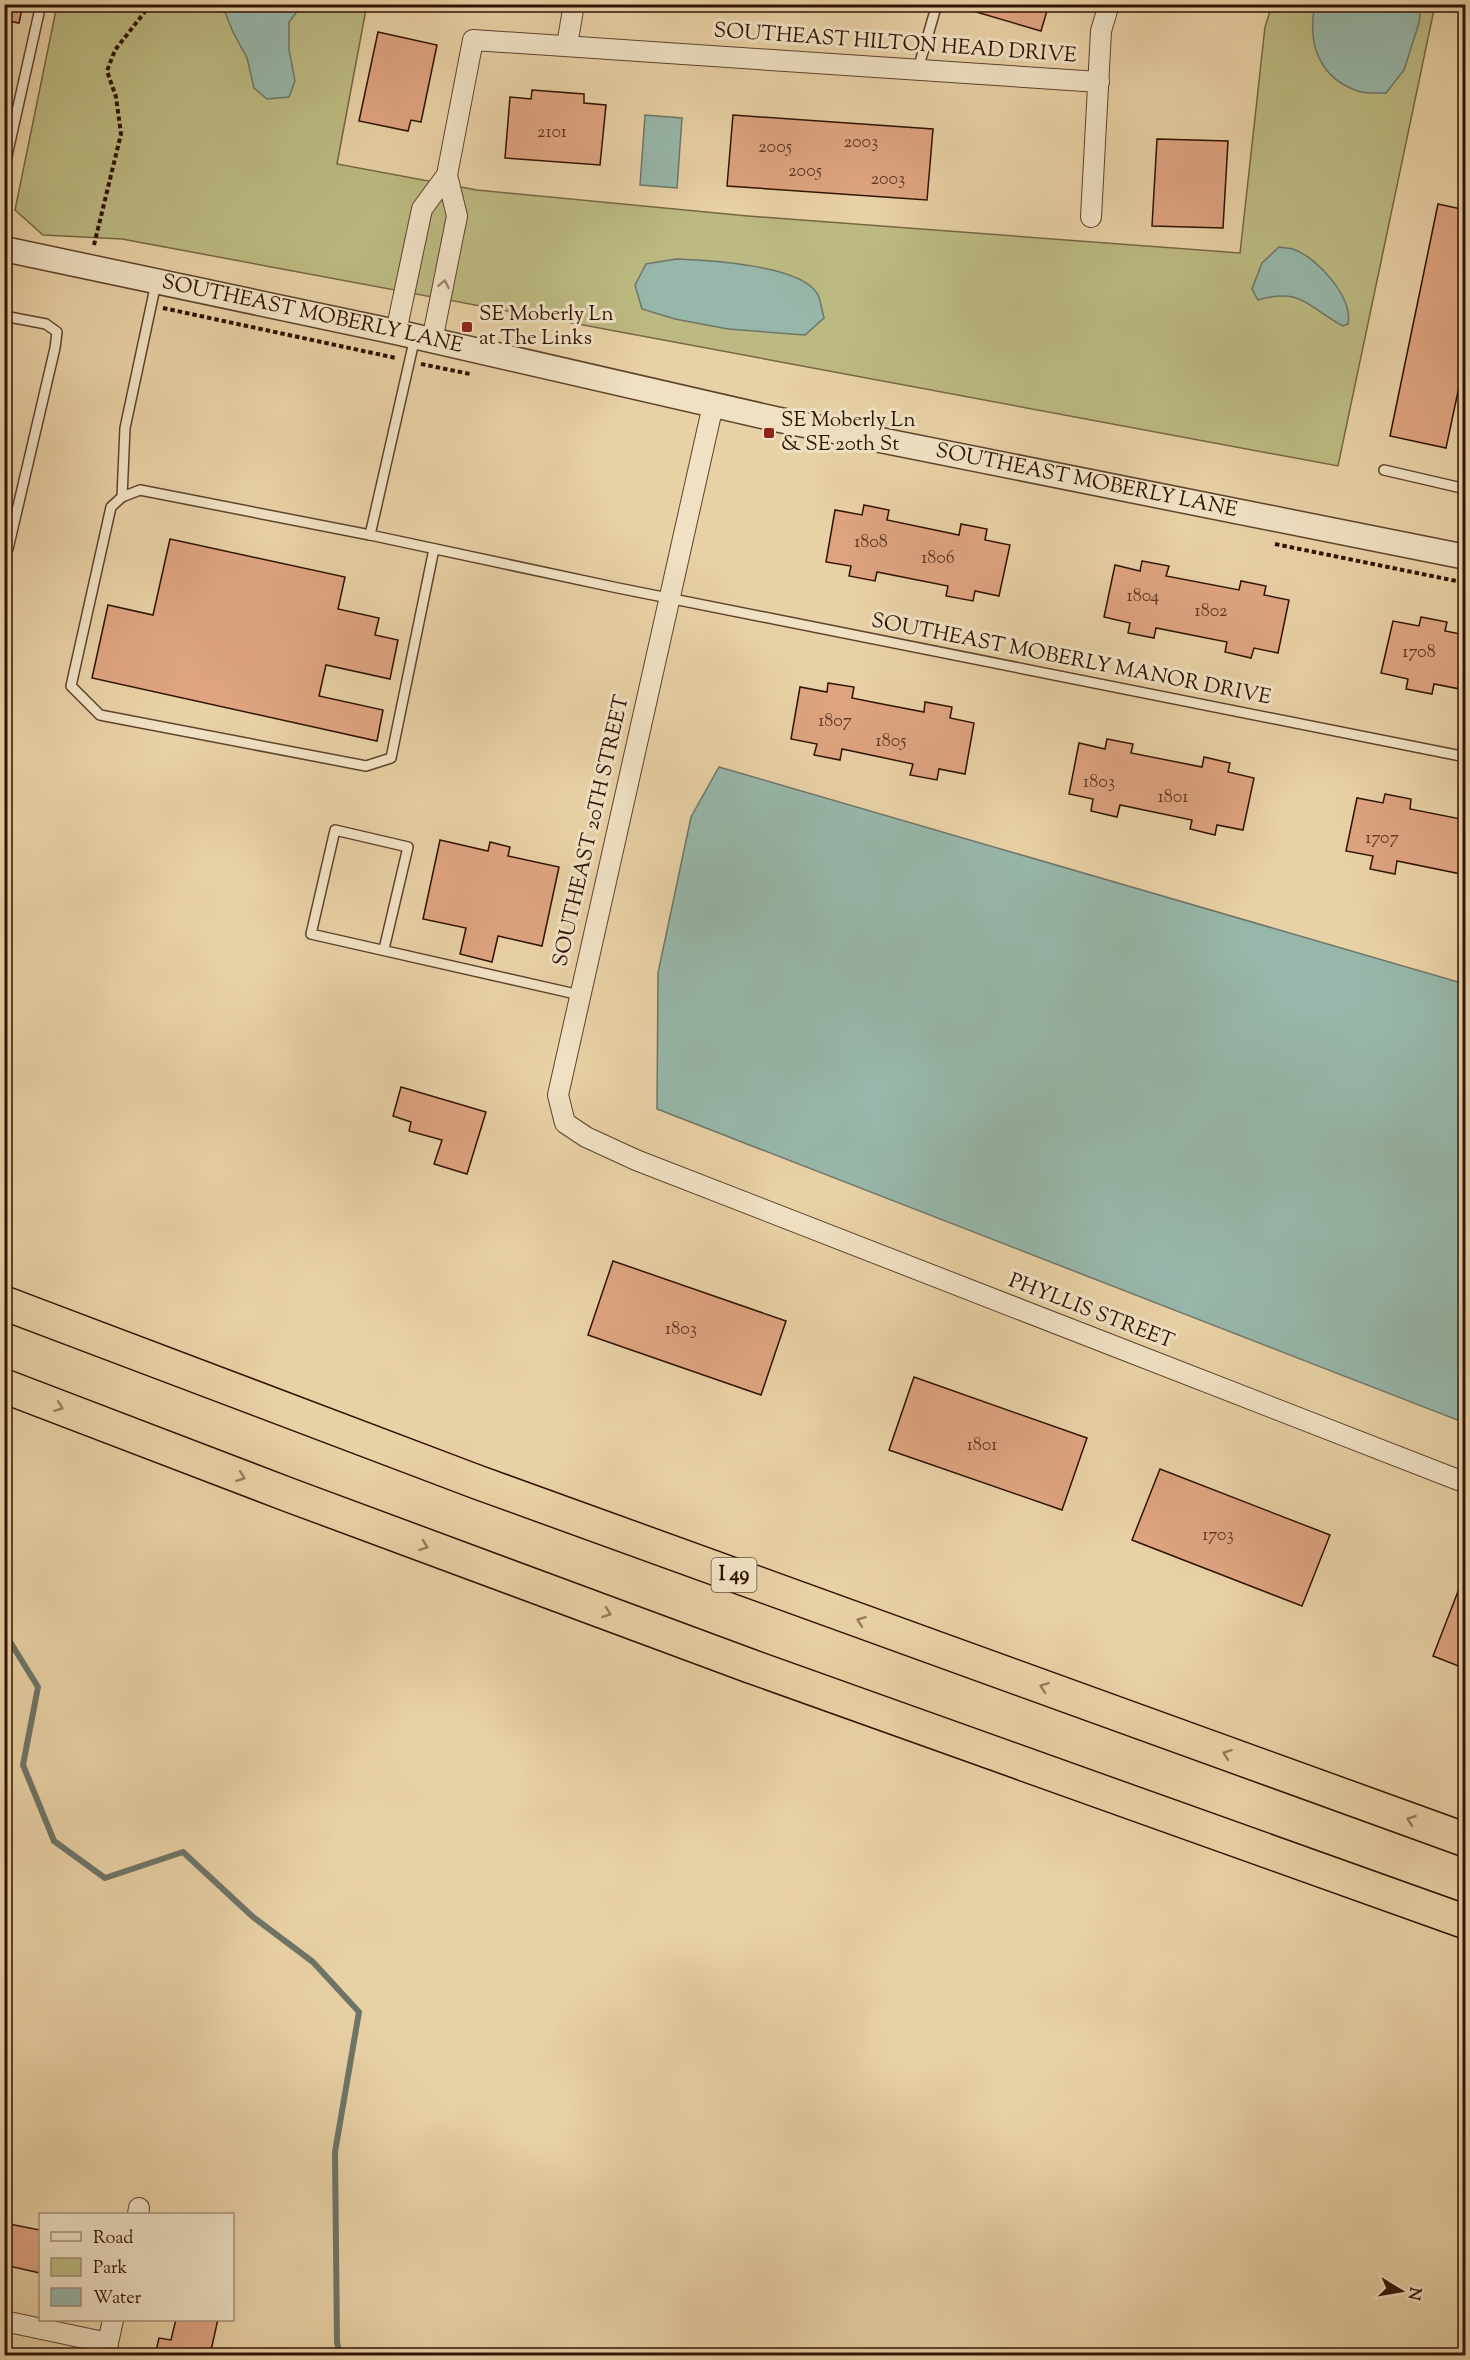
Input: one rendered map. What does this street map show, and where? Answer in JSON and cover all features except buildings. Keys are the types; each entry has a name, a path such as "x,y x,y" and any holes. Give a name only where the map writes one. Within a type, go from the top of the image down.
{"highway":[{"name":"I 49","path":"4,1303 477,1482 1466,1840"},
{"path":"4,1386 300,1500 1460,1921"}],"street":[{"path":"567,45 574,4"},
{"path":"1090,217 1101,31 1109,4"},
{"name":"SOUTHEAST HILTON HEAD DRIVE","path":"447,175 473,40 1098,82"},
{"path":"414,337 422,209 447,175"},
{"path":"414,337 457,216 447,175"},
{"name":"SOUTHEAST MOBERLY LANE","path":"4,249 414,337 713,405 1464,549"},
{"name":"SOUTHEAST 20TH STREET","path":"700,1185 586,1137 566,1123 558,1095 713,405"},
{"name":"PHYLLIS STREET","path":"700,1185 1466,1483"},
{"path":"4,2321 106,2349 113,2321"}],"lane":[{"path":"5,168 41,4"},
{"path":"918,69 937,4"},
{"path":"156,281 125,428 122,497 111,507 71,686 100,715 366,766 391,758 434,549"},
{"path":"4,316 45,324 57,333 10,538 4,553"},
{"path":"370,535 414,337"},
{"path":"1384,470 1466,489"},
{"name":"SOUTHEAST MOBERLY MANOR DRIVE","path":"122,497 140,490 1466,757"},
{"path":"384,949 408,847 335,830 311,934 580,995"}],"path":[{"path":"93,248 121,134 116,97 107,71 115,50 151,4"},
{"path":"173,310 385,356"}],"green space":[{"path":"367,4 337,164 477,190 748,216 1240,253 1265,27 1272,5 1435,5 1338,466 122,239 43,235 15,210 57,5"}],"water":[{"path":"222,5 302,5 289,22 289,50 295,81 289,97 267,99 254,88 247,58"},
{"path":"1315,5 1421,5 1419,23 1404,70 1386,93 1358,91 1345,85 1325,68 1319,57 1313,33"},
{"path":"645,115 682,118 677,188 640,185"},
{"path":"1279,247 1302,253 1331,279 1345,302 1348,324 1343,326 1304,301 1295,298 1285,296 1258,300 1252,289 1262,263"},
{"path":"676,259 753,266 794,277 809,285 818,295 824,318 805,335 728,329 675,319 642,309 635,285 646,264"},
{"path":"719,767 1465,984 1465,1423 657,1109 658,973 691,817"}],"waterway":[{"path":"4,1632 38,1687 23,1765 54,1841 105,1878 183,1852 253,1917 313,1962 359,2012 335,2152 337,2342 340,2356"}],"place":[{"name":"SE Moberly Ln at The Links","path":"467,327"},
{"name":"SE Moberly Ln & SE 20th St","path":"769,433"}]}
